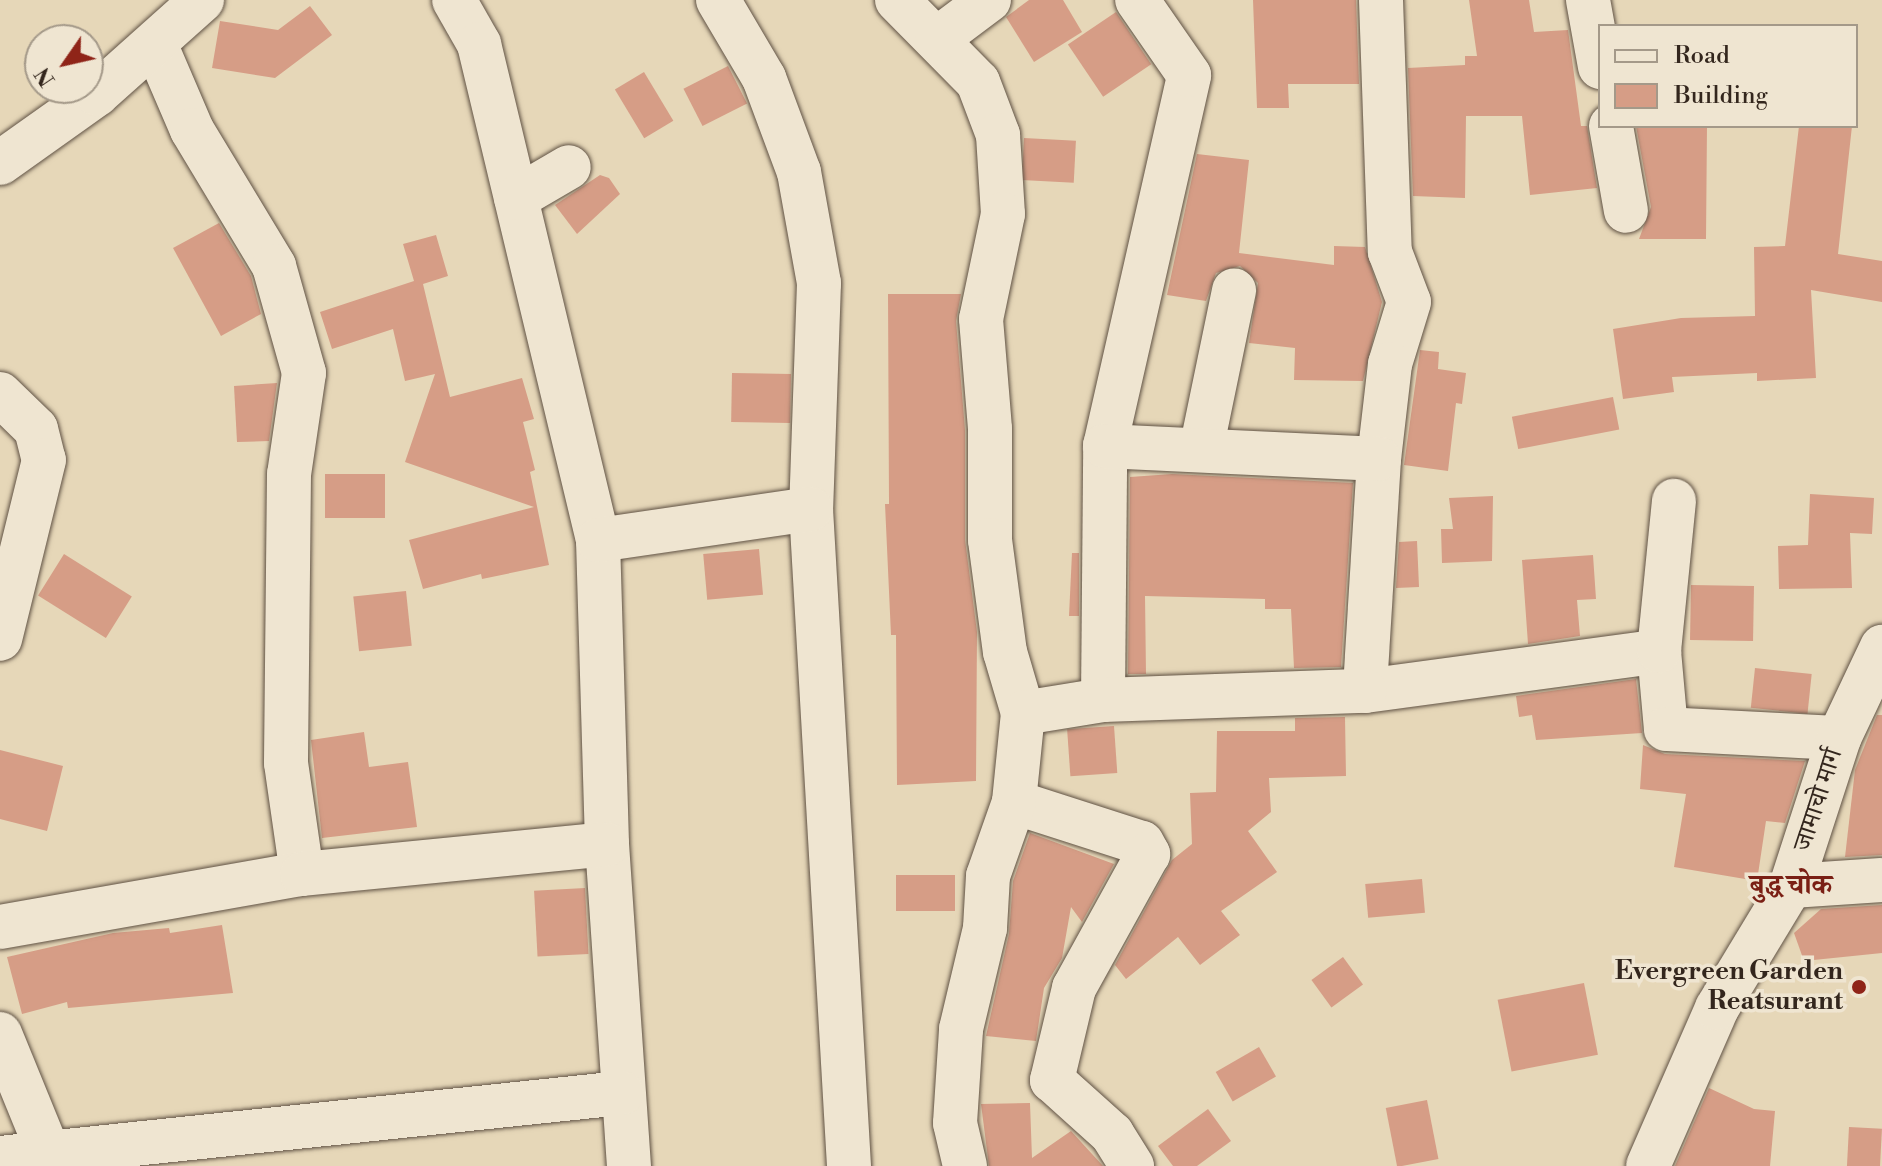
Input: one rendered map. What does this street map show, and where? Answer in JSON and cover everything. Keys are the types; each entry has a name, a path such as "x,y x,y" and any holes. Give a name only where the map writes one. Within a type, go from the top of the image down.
{"street":[{"path":"454,0 479,44 598,540 607,844 629,1166"},
{"path":"718,0 764,78 799,172 819,283 811,509 849,1166"},
{"path":"897,0 978,82 998,135 1003,214 981,319 990,429 990,540 1005,652 1023,713 1014,802 988,876 985,928 961,1029 955,1123 965,1166"},
{"path":"937,39 989,0"},
{"path":"1103,700 1105,446 1189,75 1137,0"},
{"path":"1365,691 1379,459 1390,364 1409,302 1390,252 1381,0"},
{"path":"1588,0 1598,56"},
{"path":"0,163 156,46 189,4"},
{"path":"156,46 192,130 274,266 304,373 289,474 286,763 302,874"},
{"path":"1611,128 1626,211"},
{"path":"516,198 569,167"},
{"path":"1201,450 1234,290"},
{"path":"0,394 36,429 44,460 0,639"},
{"path":"1105,446 1379,459"},
{"path":"1674,501 1659,651 1666,729 1839,738"},
{"path":"598,540 811,509"},
{"name":"जामाचो मार्ग","path":"1648,1166 1717,1008 1791,886 1839,738 1882,647"},
{"path":"1023,713 1103,700 1365,691 1659,651"},
{"path":"1014,802 1142,843 1148,854 1074,988 1052,1080 1112,1134 1132,1166"},
{"path":"0,927 302,874 607,844"},
{"path":"1791,886 1882,880"},
{"path":"0,1034 52,1159"},
{"path":"0,1158 52,1159 622,1093"}],"building":[{"path":"1029,0 1063,0 1082,32 1034,62 1006,17"},
{"path":"1253,0 1356,0 1359,84 1288,84 1289,108 1257,108"},
{"path":"1469,0 1529,0 1534,32 1568,30 1581,126 1587,126 1597,188 1530,195 1522,116 1466,116 1465,198 1413,196 1408,68 1465,65 1465,56 1477,56"},
{"path":"310,6 332,35 275,78 212,68 220,21 278,30"},
{"path":"1116,12 1151,64 1103,97 1068,44"},
{"path":"728,66 747,103 703,126 683,89"},
{"path":"644,72 673,121 644,138 615,90"},
{"path":"1636,128 1707,128 1706,239 1639,239 1651,207"},
{"path":"1799,128 1852,128 1838,254 1882,261 1882,302 1811,290 1816,378 1757,381 1757,373 1672,377 1674,392 1623,399 1613,329 1681,318 1755,316 1754,247 1785,246"},
{"path":"1024,138 1076,141 1074,183 1022,180"},
{"path":"1197,154 1249,160 1239,253 1334,265 1334,246 1365,247 1382,302 1363,381 1294,380 1295,348 1249,343 1258,283 1240,266 1216,273 1206,301 1167,295"},
{"path":"600,175 609,178 620,194 577,234 555,205"},
{"path":"219,223 251,276 261,314 221,336 173,248"},
{"path":"436,235 448,276 423,284 450,397 522,378 534,419 523,422 535,470 530,472 549,565 482,579 481,574 423,589 409,540 534,507 405,462 435,374 405,381 393,329 332,349 320,312 414,281 403,244"},
{"path":"888,294 961,294 956,321 965,430 965,540 977,632 976,781 897,785 896,635 891,635 885,504 889,504"},
{"path":"1420,350 1439,352 1438,369 1466,373 1462,404 1456,403 1448,471 1404,465"},
{"path":"732,373 791,374 790,423 731,422"},
{"path":"277,383 269,441 237,442 234,386"},
{"path":"1613,397 1619,429 1518,449 1512,417"},
{"path":"325,474 385,474 385,518 325,518"},
{"path":"1172,474 1353,483 1341,667 1294,668 1291,609 1265,609 1265,599 1145,596 1146,674 1128,674 1130,477"},
{"path":"1810,494 1874,498 1872,534 1850,533 1852,588 1779,589 1778,546 1808,545"},
{"path":"1493,496 1492,561 1442,563 1441,529 1453,529 1449,498"},
{"path":"1417,541 1419,587 1396,588 1399,542"},
{"path":"759,549 763,595 707,600 703,554"},
{"path":"1072,553 1079,553 1079,616 1069,616"},
{"path":"64,554 132,596 106,638 38,596"},
{"path":"1593,555 1596,599 1577,600 1580,636 1528,644 1522,560"},
{"path":"1691,585 1754,586 1753,641 1690,640"},
{"path":"406,591 412,646 359,651 353,597"},
{"path":"1755,668 1812,674 1808,714 1751,708"},
{"path":"1636,679 1642,733 1536,740 1532,715 1519,717 1516,696"},
{"path":"1877,715 1882,715 1882,855 1845,857 1855,770"},
{"path":"1345,717 1346,776 1269,778 1271,812 1248,831 1277,872 1221,911 1240,935 1200,965 1178,937 1126,979 1115,965 1172,860 1192,844 1190,793 1216,792 1217,731 1295,731 1295,718"},
{"path":"1114,726 1117,773 1070,776 1067,729"},
{"path":"364,732 369,767 408,762 417,827 322,838 311,740"},
{"path":"1643,745 1665,754 1805,761 1785,823 1766,821 1757,881 1674,867 1686,794 1640,789"},
{"path":"0,750 63,766 47,831 0,819"},
{"path":"1030,833 1114,864 1082,922 1071,907 1062,958 1044,988 1036,1041 986,1036 1009,934 1013,881"},
{"path":"896,875 955,875 955,911 896,911"},
{"path":"1422,879 1425,913 1368,918 1365,884"},
{"path":"585,888 588,954 538,957 534,891"},
{"path":"1882,905 1882,953 1804,961 1794,933 1821,909"},
{"path":"222,925 233,993 68,1008 67,1002 22,1014 7,957 113,933 169,928 170,933"},
{"path":"1343,957 1363,985 1331,1007 1311,980"},
{"path":"1584,983 1598,1055 1512,1071 1498,1000"},
{"path":"1259,1047 1276,1076 1233,1101 1216,1072"},
{"path":"1709,1088 1754,1109 1775,1111 1770,1166 1675,1166"},
{"path":"1427,1100 1438,1159 1397,1166 1386,1108"},
{"path":"1030,1103 1032,1158 1071,1131 1103,1166 989,1166 981,1104"},
{"path":"1208,1109 1231,1141 1197,1166 1173,1166 1158,1146"},
{"path":"1849,1127 1882,1129 1880,1166 1847,1166"}],"place":[{"name":"Evergreen Garden Reatsurant","path":"1859,987"}],"district":[{"name":"बुद्ध चोक","path":"1791,886"}]}
